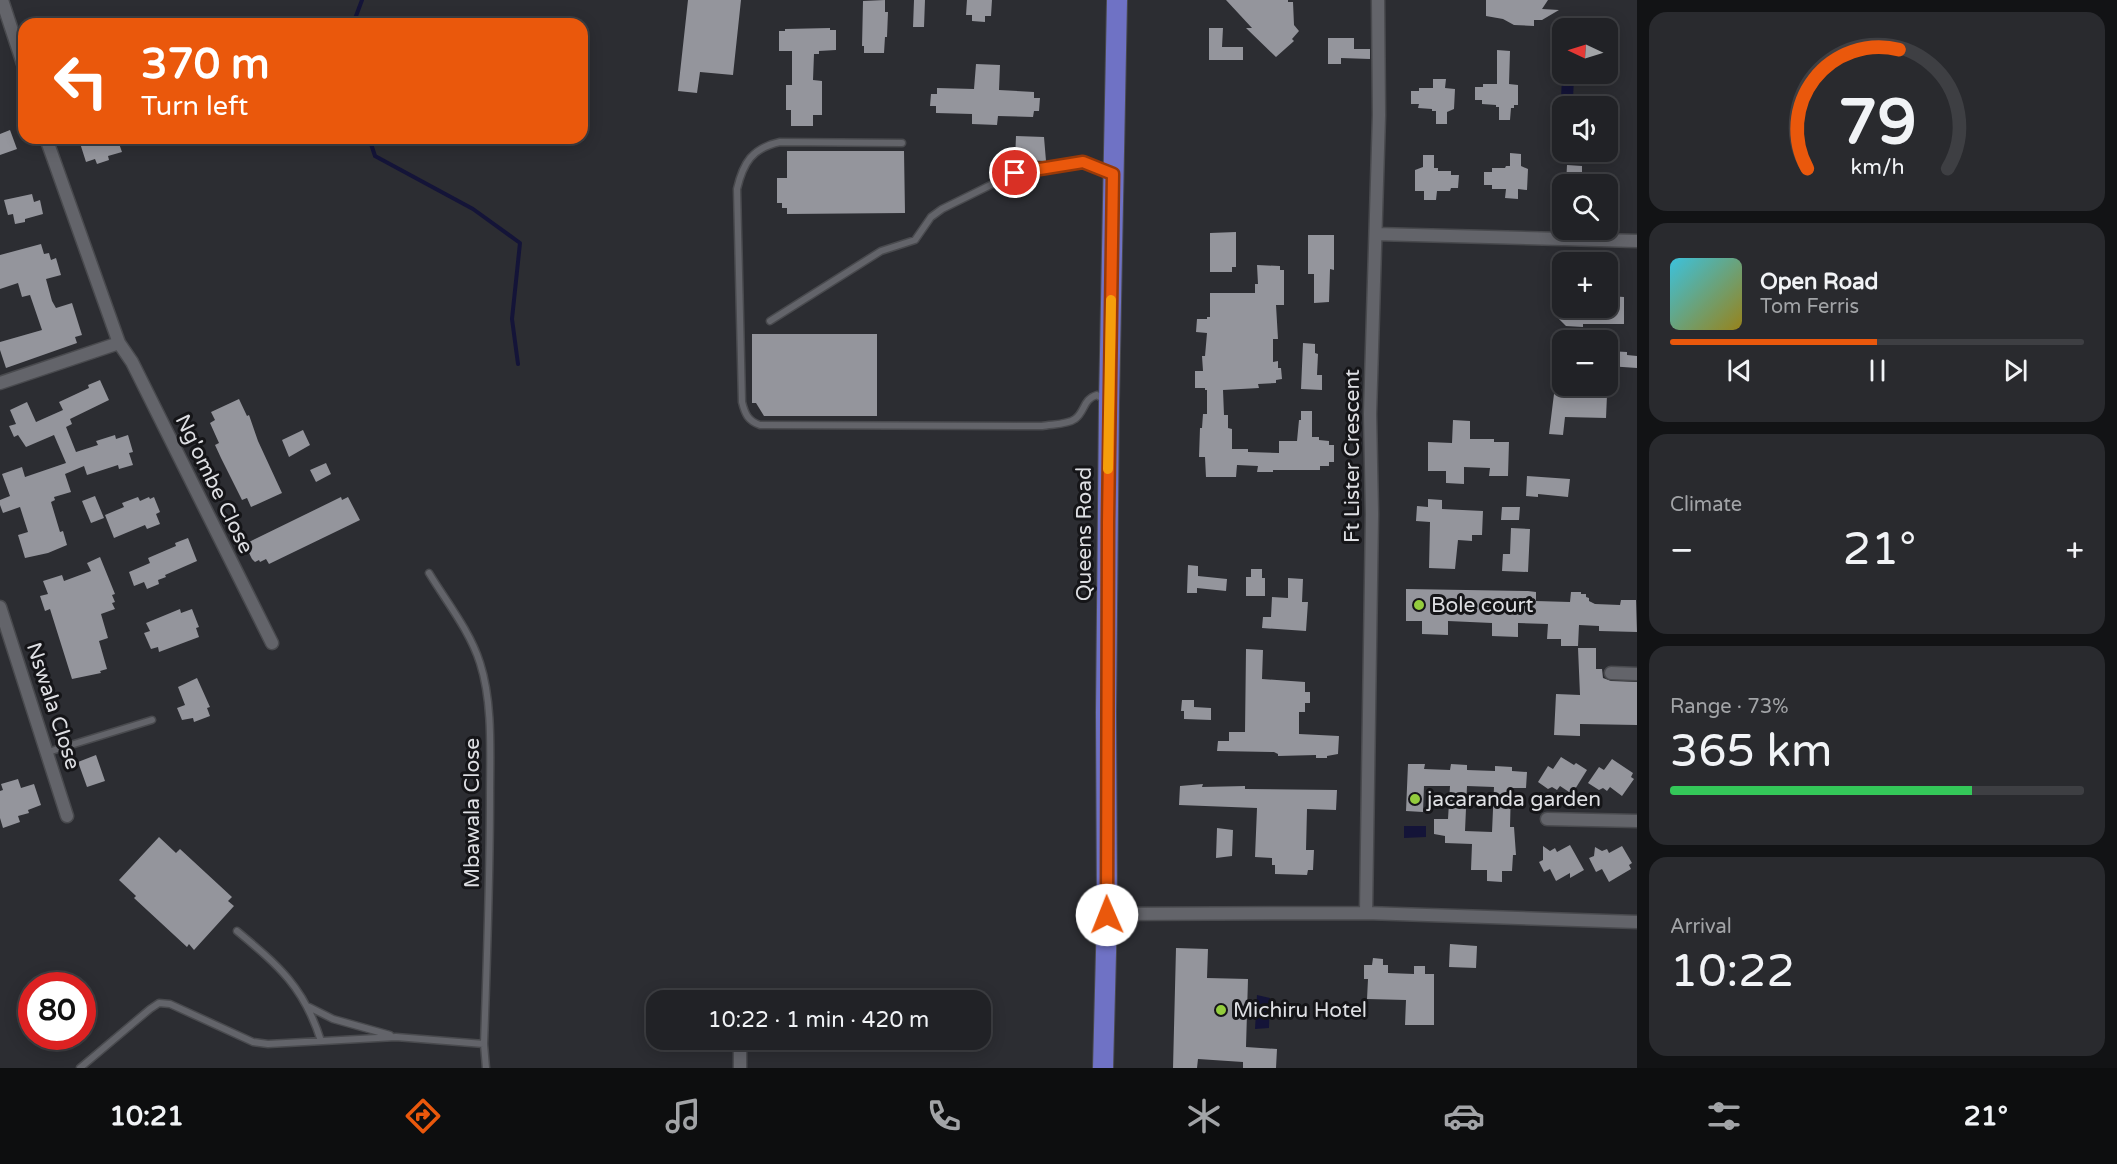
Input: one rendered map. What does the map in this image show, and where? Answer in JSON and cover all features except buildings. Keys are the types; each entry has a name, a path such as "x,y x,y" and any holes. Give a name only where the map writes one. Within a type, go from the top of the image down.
{"highway":[{"name":"Queens Road","path":"1103,1068 1107,915 1109,404 1117,0"}],"street":[{"path":"2,0 18,49"},
{"name":"Ft Lister Crescent","path":"1366,913 1371,514 1370,414 1379,115 1378,0"},
{"name":"Ng'ombe Close","path":"48,144 119,343 132,362 272,643"},
{"path":"1376,234 1637,242"},
{"path":"0,382 119,343"},
{"name":"Nswala Close","path":"0,607 67,816"},
{"path":"1611,673 1637,674"},
{"path":"1547,819 1637,821"},
{"path":"1107,915 1366,913 1637,922"},
{"path":"740,1050 740,1068"}],"lane":[{"path":"902,143 780,142 766,145 756,152 740,175 737,189 742,402 747,418 760,425 1042,426 1072,421 1078,417 1086,401 1097,395 1109,404"},
{"path":"771,321 881,251 915,240 931,217 942,209 1015,173 1083,162 1113,174"},
{"name":"Mbawala Close","path":"429,573 472,644 480,664 486,693 490,735 490,847 484,1044 486,1068"},
{"path":"48,752 152,720"},
{"path":"237,931 275,963 292,983 309,1007 321,1041"},
{"path":"80,1068 150,1008 159,1004 170,1004 253,1042 268,1044 396,1037 484,1044"},
{"path":"309,1007 333,1019 396,1037"}],"shaded area":[{"path":"1562,84 1574,84 1573,96 1561,96"},
{"path":"1404,826 1426,826 1426,837 1404,838"},
{"path":"1257,995 1270,998 1269,1028 1255,1029"}],"waterway":[{"path":"355,18 362,0"},
{"path":"371,144 375,156 473,209 520,243 512,319 518,364"}],"slow traffic":[{"path":"1108,469 1111,300"}],"place":[{"name":"Bole court","path":"1419,605"},
{"name":"jacaranda garden","path":"1415,799"},
{"name":"Michiru Hotel","path":"1221,1010"}],"route":[{"path":"1015,173 1083,162 1113,174 1108,522 1107,915"}]}
